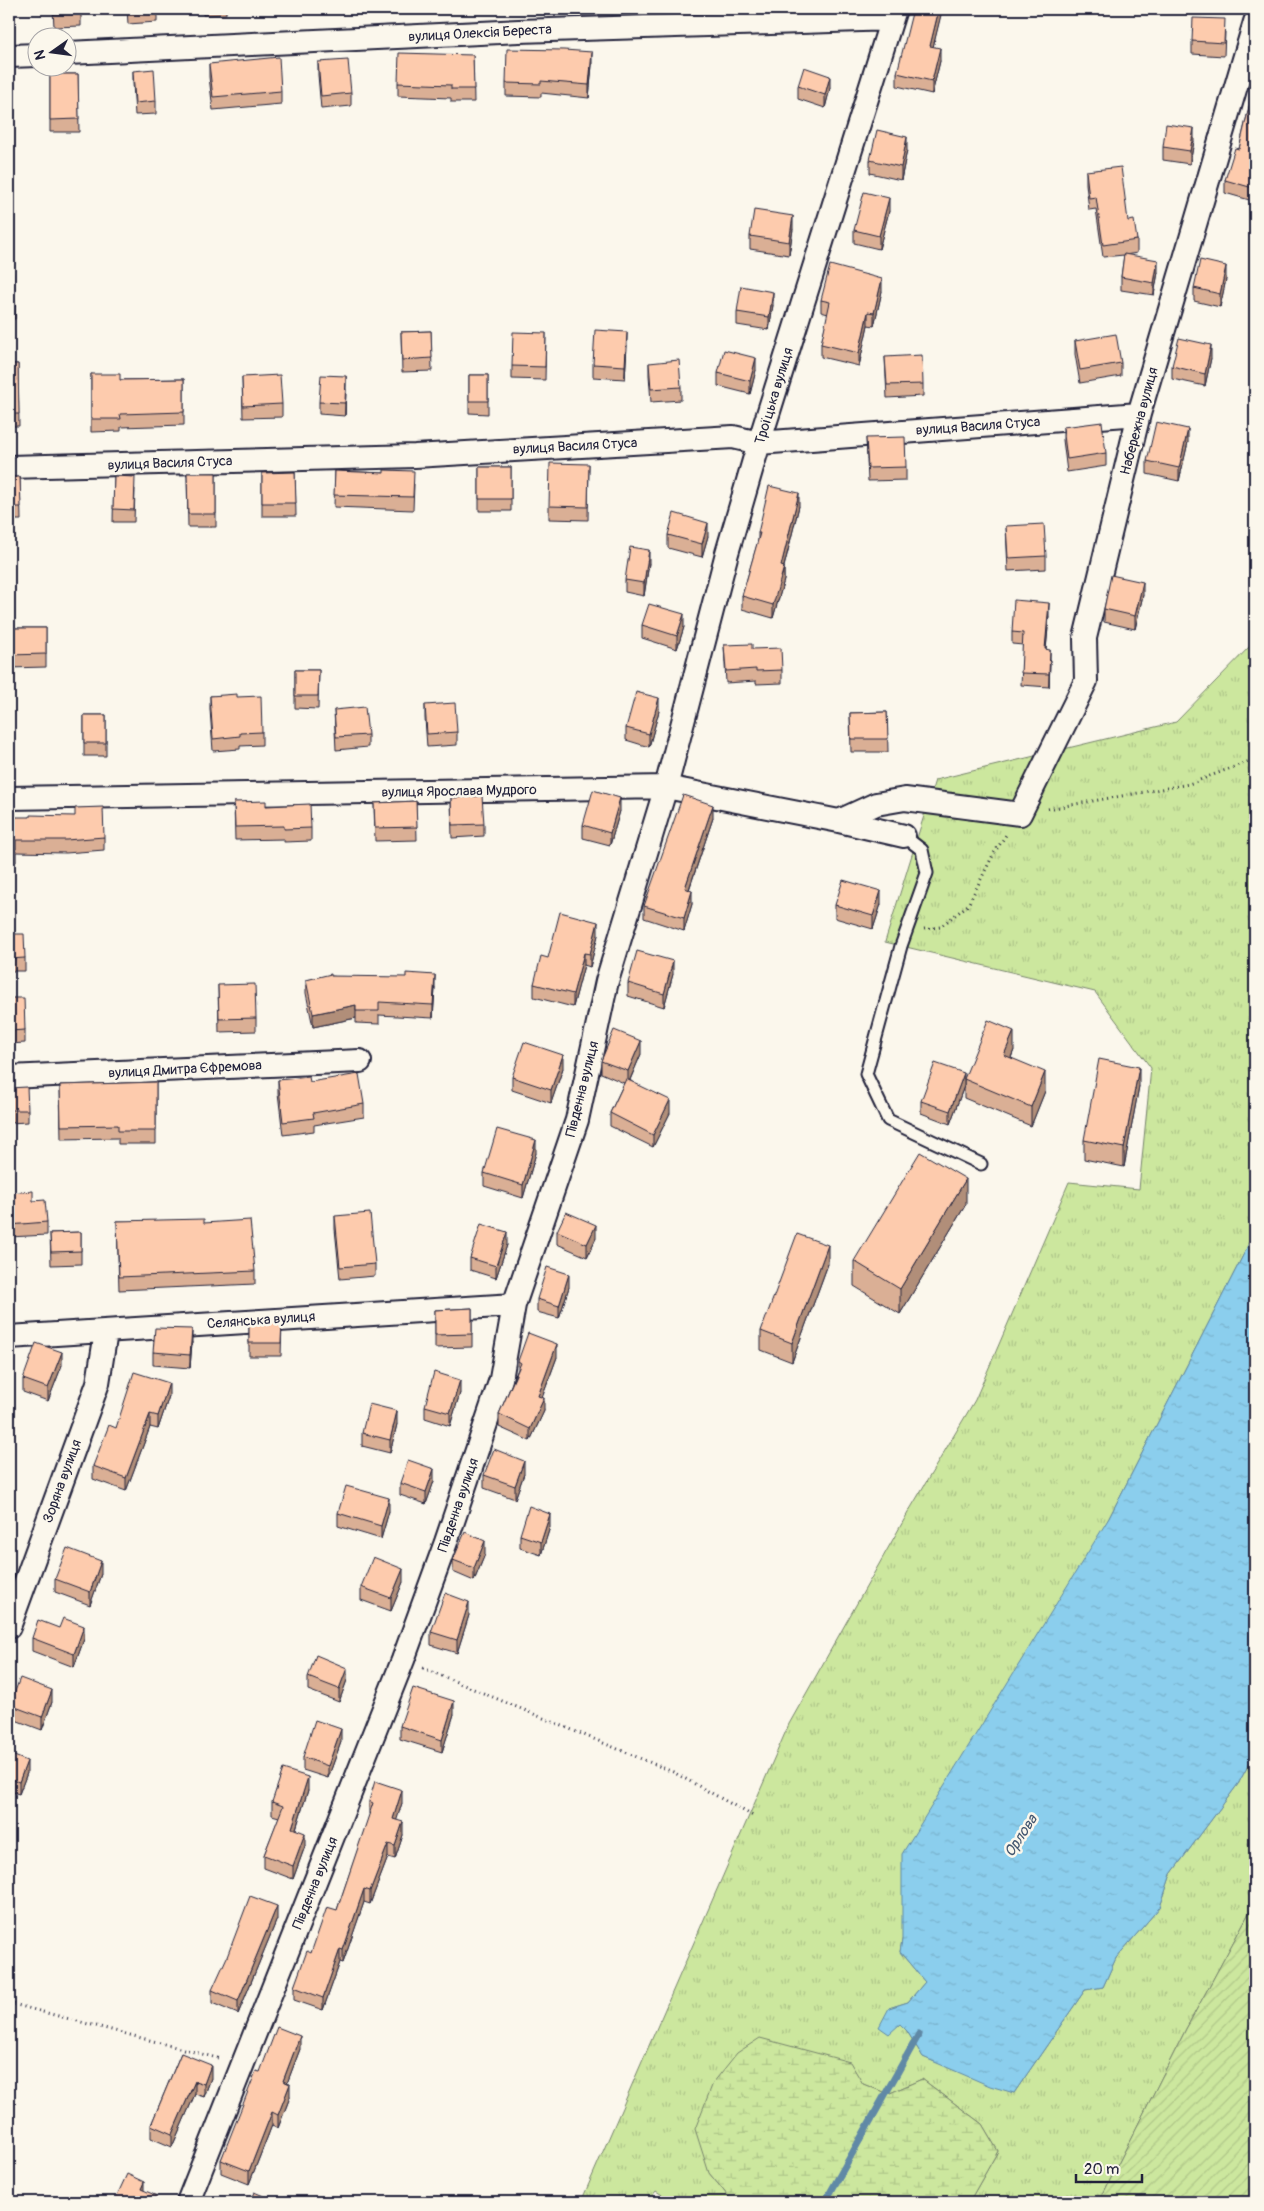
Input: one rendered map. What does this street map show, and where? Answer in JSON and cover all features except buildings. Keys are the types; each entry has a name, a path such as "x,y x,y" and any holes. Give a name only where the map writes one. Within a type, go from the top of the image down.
{"street":[{"name":"вулиця Олексія Береста","path":"78,53 894,14"},
{"name":"Троїцька вулиця","path":"666,787 727,553 759,443 894,14"},
{"name":"Набережна вулиця","path":"1020,814 1086,681 1086,638 1140,414 1255,22"},
{"path":"9,56 28,55"},
{"name":"вулиця Василя Стуса","path":"9,467 415,456 733,437 759,443 1140,414"},
{"name":"вулиця Ярослава Мудрого","path":"9,798 666,787 839,821 904,836"},
{"name":"Південна вулиця","path":"188,2202 244,2066 403,1660 446,1542 500,1379 514,1305 577,1120 607,981 666,787"},
{"path":"839,821 876,804 906,799 1020,814"},
{"name":"вулиця Дмитра Єфремова","path":"9,1077 360,1061"},
{"name":"Селянська вулиця","path":"9,1337 106,1332 388,1311 514,1305"},
{"name":"Зоряна вулиця","path":"9,1627 98,1383 106,1332"}],"lane":[{"path":"904,836 922,850 927,872 906,932 866,1074 888,1120 981,1164"}],"path":[{"path":"906,932 940,927 968,905 994,853 1020,814 1189,784 1255,758"},
{"path":"403,1660 490,1694 673,1772 755,1817"},
{"path":"9,2003 244,2066"}],"green space":[{"path":"1255,641 1255,1232 1109,1518 902,1940 900,1952 925,1982 908,2002 889,2008 907,2031 923,2057 1014,2093 1085,1990 1103,1987 1116,1958 1160,1907 1171,1874 1238,1784 1255,1753 1255,1902 1186,2029 1099,2202 969,2202 998,2151 982,2124 922,2079 888,2094 863,2084 849,2062 709,2173 733,2202 673,2202 656,2191 647,2202 581,2202 789,1724 909,1511 975,1400 1069,1182 1139,1189 1151,1068 1095,992 885,942 935,780 1176,722"},
{"path":"1255,1902 1255,2202 1099,2202 1186,2029"},
{"path":"760,2038 850,2062 863,2084 888,2094 922,2079 982,2124 998,2151 969,2202 733,2202 709,2173 695,2129 713,2083 737,2053"}],"water":[{"path":"1255,1232 1255,1753 1238,1784 1171,1874 1160,1907 1116,1958 1103,1987 1085,1990 1014,2093 990,2086 923,2057 907,2031 900,2024 889,2034 879,2027 889,2008 908,2002 925,1982 900,1952 902,1940 902,1854 1109,1518"}],"waterway":[{"name":"Орлова","path":"825,2202 919,2034"}]}
